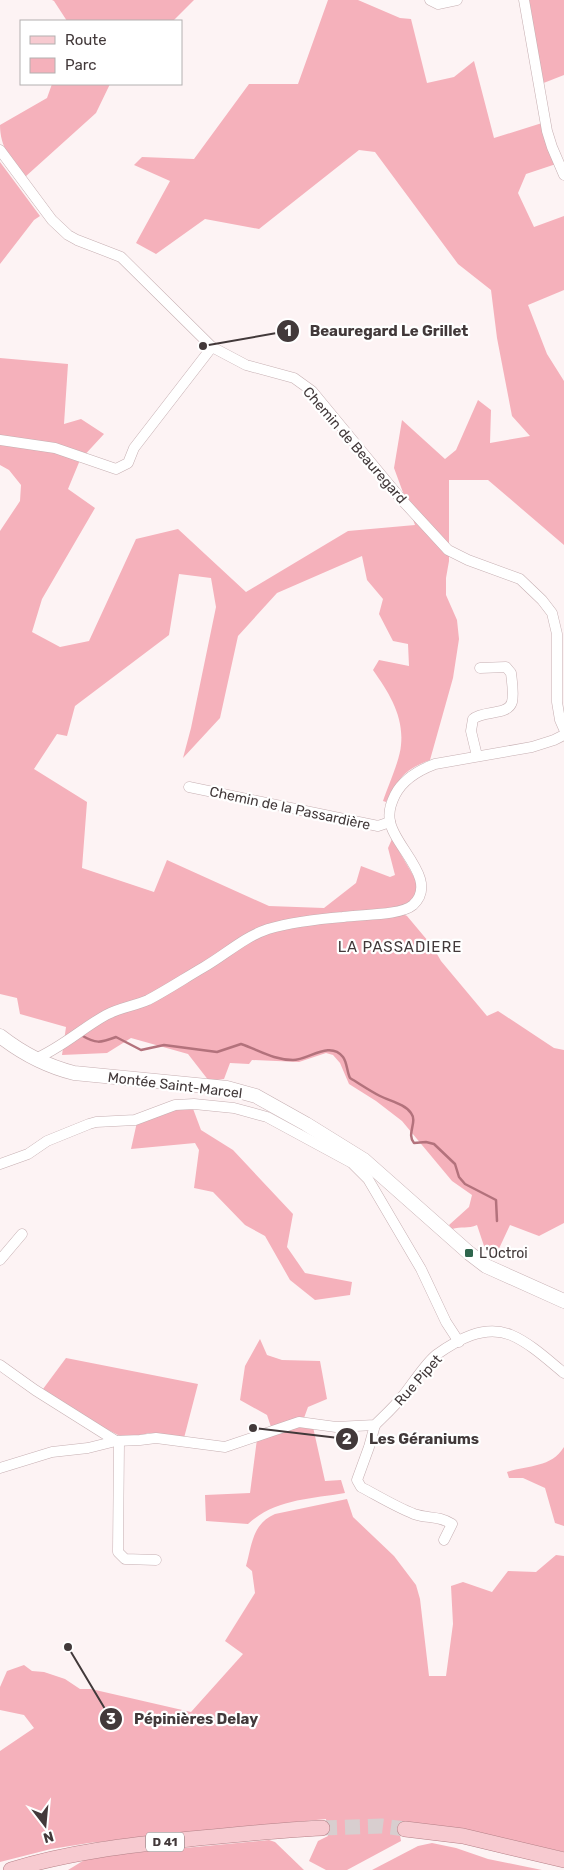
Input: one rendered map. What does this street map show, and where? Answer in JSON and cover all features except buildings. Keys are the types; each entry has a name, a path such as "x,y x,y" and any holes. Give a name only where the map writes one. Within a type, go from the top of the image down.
{"main road":[{"name":"Montée Saint-Marcel","path":"0,1036 18,1050 57,1069 74,1073 241,1091 272,1104 354,1159 480,1261 564,1301"},
{"name":"D 41","path":"10,1870 60,1856 121,1846 322,1828"},
{"path":"404,1830 463,1836 564,1860"}],"street":[{"path":"430,0 438,4 457,0"},
{"path":"524,0 547,131 564,176"},
{"name":"Chemin de Beauregard","path":"0,150 52,220 68,235 76,240 121,257 212,347 246,365 294,378 312,391 401,499 448,550 468,560 520,579 542,600 552,613 557,634 558,711 564,729"},
{"path":"0,440 55,448 102,465 116,469 121,468 128,463 134,448 212,347"},
{"path":"477,756 471,731 473,719 483,714 503,711 508,708 513,700 509,669 506,667 480,668"},
{"name":"Chemin de la Passardière","path":"35,1059 53,1051 106,1015 149,999 208,965 242,942 268,930 291,924 405,910 417,900 420,892 420,879 390,822 390,813 394,797 405,781 414,774 435,764 532,747 564,735"},
{"name":"Chemin de la Passardière","path":"189,788 378,826 390,822"},
{"path":"0,1164 28,1154 47,1141 96,1122 135,1120 176,1105 194,1104 234,1108 267,1117 354,1159 368,1179 421,1269 446,1322 459,1342"},
{"path":"0,1260 22,1234"},
{"name":"Rue Pipet","path":"375,1425 401,1398 435,1356 474,1334 484,1331 503,1332 520,1340 564,1373"},
{"path":"0,1364 35,1390 117,1441"},
{"path":"0,1468 52,1452 88,1448 117,1441 156,1438 225,1447 299,1422 336,1427 375,1425 357,1480 361,1487 423,1517 438,1517 449,1522 452,1524 444,1540"},
{"path":"117,1441 118,1552 125,1559 156,1560"}],"green space":[{"path":"52,0 194,0 174,20 66,20"},
{"path":"328,0 358,0 400,18 411,19 427,83 454,77 474,61 494,138 542,123 556,164 526,174 518,193 534,227 564,216 564,290 528,305 547,354 564,381 564,545 488,480 449,480 449,561 446,595 457,620 459,639 453,678 430,760 408,771 386,802 383,801 394,773 401,745 401,734 398,715 394,705 385,687 373,670 379,660 409,666 408,644 393,641 379,614 383,599 367,580 362,556 277,593 238,636 220,718 183,758 216,607 211,578 179,574 169,635 75,706 67,736 57,734 34,769 87,802 82,868 154,892 167,860 269,906 324,908 356,883 361,866 390,877 395,875 388,848 392,839 417,882 418,892 403,914 407,916 433,947 441,961 487,1016 498,1011 554,1048 564,1050 564,1223 539,1236 510,1225 496,1255 485,1249 477,1225 452,1229 449,1225 469,1207 472,1195 452,1181 402,1121 376,1101 349,1084 340,1063 333,1055 326,1053 299,1062 252,1060 249,1064 230,1063 224,1079 209,1081 188,1054 131,1038 107,1053 62,1055 66,1027 20,1014 17,998 0,994 0,531 20,501 21,485 9,470 0,465 0,358 68,364 64,424 81,419 104,434 80,460 68,489 95,508 42,599 32,632 60,647 89,641 136,539 178,529 246,592 348,531 415,525 394,468 402,420 445,459 456,450 478,400 491,410 490,443 530,436 512,416 497,338 491,290 458,264 375,152 359,150 259,229 205,219 156,254 136,243 170,181 134,165 142,157 194,159 249,84 298,84"},
{"path":"526,0 564,0 564,75 541,84"},
{"path":"52,85 110,85 96,113 25,177 4,147 0,125 47,98"},
{"path":"0,162 40,216 34,220 0,264"},
{"path":"192,1106 201,1130 233,1150 293,1214 287,1247 305,1273 352,1282 350,1295 315,1300 290,1280 265,1236 245,1225 213,1192 194,1188 199,1150 195,1143 131,1149 137,1122 174,1109"},
{"path":"260,1339 267,1355 282,1360 320,1361 327,1399 308,1407 304,1418 294,1419 271,1427 267,1415 240,1400 245,1366"},
{"path":"66,1358 198,1384 184,1438 148,1433 120,1436 89,1420 43,1389"},
{"path":"293,1426 313,1427 325,1481 341,1480 345,1493 294,1501 281,1505 270,1509 248,1524 206,1521 205,1495 250,1493 257,1439"},
{"path":"564,1447 564,1526 555,1523 545,1488 523,1478 509,1478 507,1472 538,1465 553,1459"},
{"path":"347,1499 353,1517 394,1556 416,1585 420,1599 429,1676 446,1676 453,1624 451,1586 463,1582 492,1592 508,1571 536,1572 556,1555 564,1556 564,1852 446,1827 404,1822 398,1823 401,1841 347,1870 326,1870 309,1861 318,1841 328,1836 326,1819 89,1843 51,1849 0,1862 0,1751 34,1728 24,1715 0,1710 0,1687 7,1671 24,1665 32,1671 44,1672 65,1679 80,1689 91,1689 191,1712 243,1654 225,1641 255,1593 252,1571 246,1566 257,1529 267,1518 275,1514"},
{"path":"269,1840 275,1842 304,1870 68,1870 86,1859"},
{"path":"432,1843 456,1848 488,1859 542,1870 372,1870 418,1846"}],"waterway":[{"path":"81,1035 98,1042 116,1037 141,1050 164,1045 217,1052 241,1044 273,1057 286,1060 299,1059 325,1050 338,1052 344,1059 350,1078 376,1094 401,1105 411,1113 413,1117 411,1136 414,1143 426,1142 434,1144 455,1164 459,1177 465,1184 496,1200 497,1221"}],"tunnel":[{"path":"322,1828 382,1826 405,1829"}],"place":[{"name":"Beauregard Le Grillet","path":"203,346"},
{"name":"L'Octroi","path":"469,1253"},
{"name":"Les Géraniums","path":"253,1428"},
{"name":"Pépinières Delay","path":"68,1647"}],"district":[{"name":"LA PASSADIERE","path":"400,947"}]}
